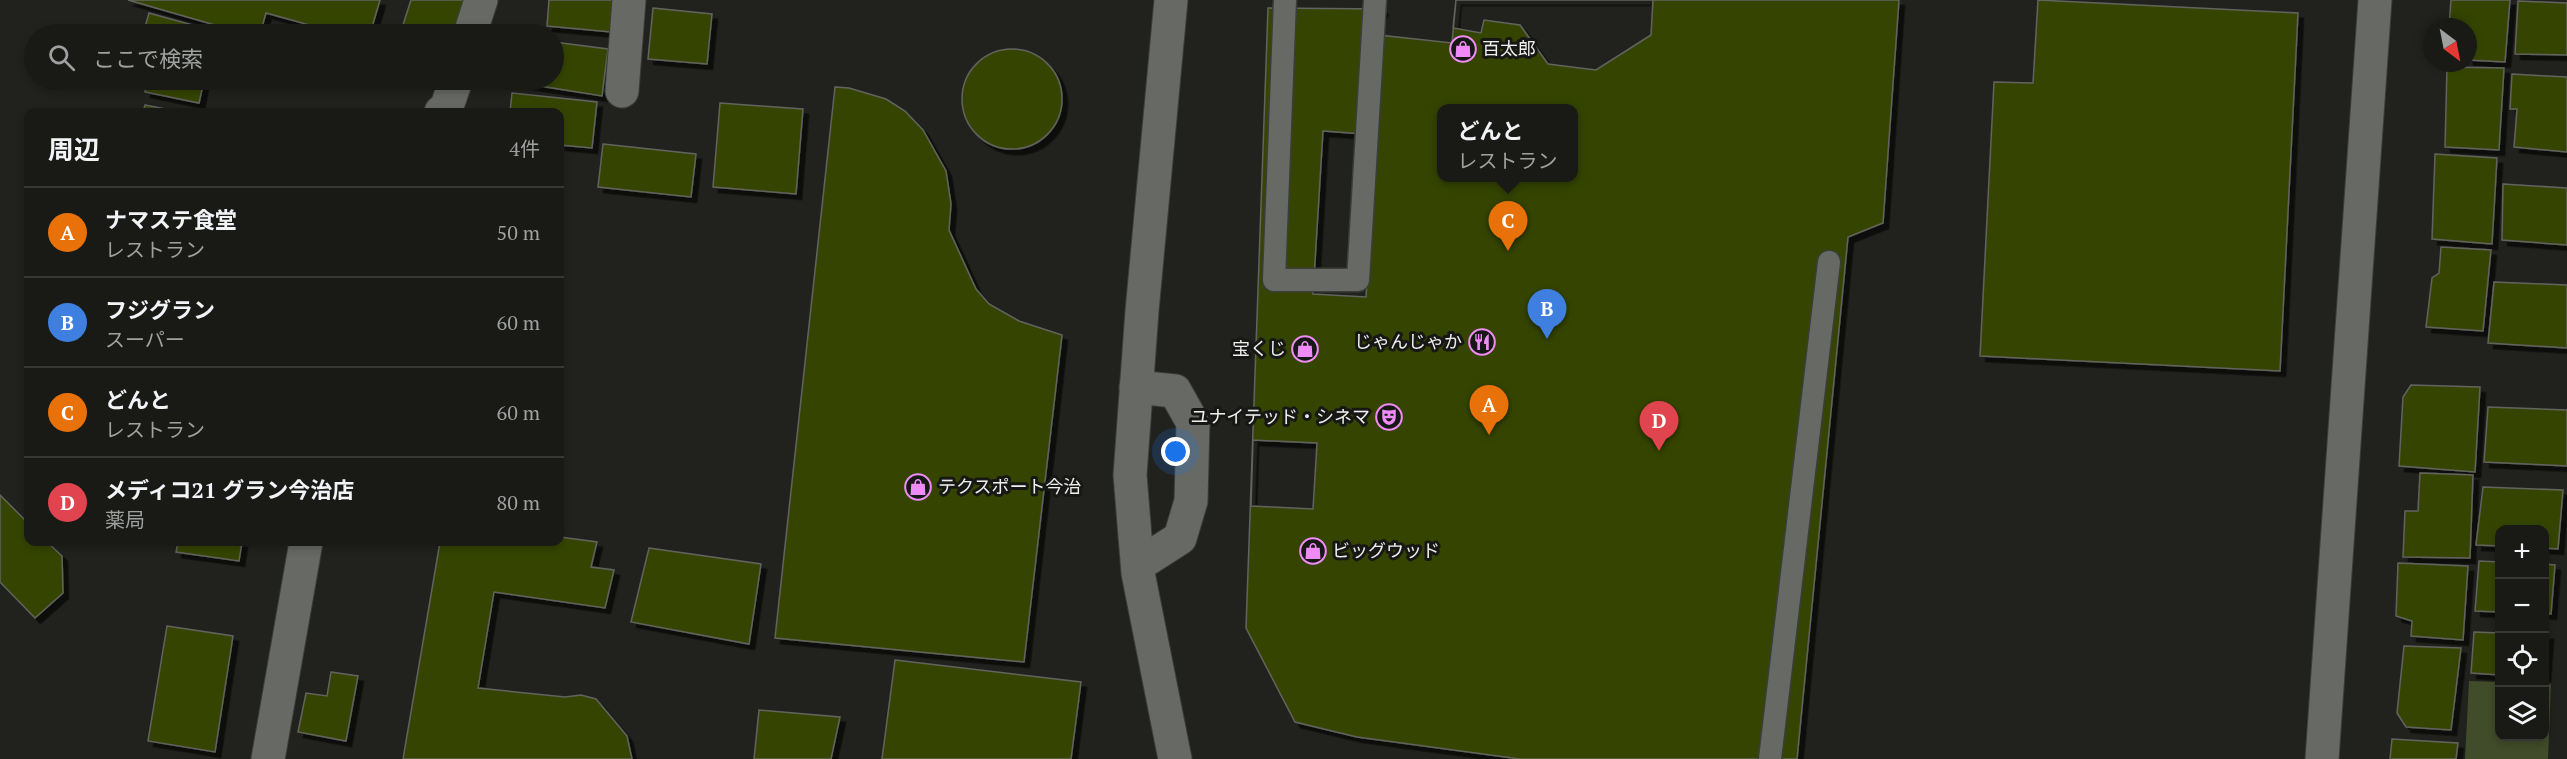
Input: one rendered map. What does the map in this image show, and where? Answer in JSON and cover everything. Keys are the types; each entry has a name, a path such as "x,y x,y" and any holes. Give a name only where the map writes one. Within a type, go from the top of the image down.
{"street":[{"path":"473,24 481,0"},
{"path":"622,91 629,0"},
{"path":"1165,0 1171,0 1130,475 1137,565 1175,759"},
{"path":"2322,759 2375,0"},
{"path":"446,108 453,90"},
{"path":"1136,387 1175,391 1193,423 1191,501 1180,538 1137,565"},
{"path":"268,759 305,546"}],"lane":[{"path":"1285,0 1274,280 1314,281 1358,280 1375,0"},
{"path":"1770,759 1829,262"}],"green space":[{"path":"2469,681 2495,682 2495,741 2549,741 2548,759 2465,759"},
{"path":"2549,684 2551,684 2549,734"}],"building":[{"path":"128,0 380,0 373,24 306,24 266,13 263,24 211,24"},
{"path":"411,0 464,0 456,24 403,24"},
{"path":"549,0 614,0 611,32 564,28 564,24 547,24"},
{"path":"1456,0 1899,0 1883,223 1848,237 1797,759 1520,759 1357,737 1295,722 1246,628 1268,8 1383,9 1370,34 1452,43"},
{"path":"1456,0 1653,0 1651,35 1596,70 1548,64 1520,25 1484,20 1481,33 1453,28"},
{"path":"2038,0 2298,13 2280,371 1980,356 1994,82 2033,83"},
{"path":"2451,0 2510,0 2505,62 2477,60 2477,18 2450,18"},
{"path":"2518,1 2567,3 2567,55 2515,54"},
{"path":"653,8 712,14 707,64 648,59"},
{"path":"149,13 189,24 146,24"},
{"path":"564,43 608,49 602,96 564,90"},
{"path":"1012,49 1031,53 1047,64 1058,80 1062,99 1058,118 1047,134 1031,145 1012,149 993,145 977,134 966,118 962,99 966,80 977,64 993,53"},
{"path":"2477,68 2504,68 2499,150 2445,147 2447,72 2477,72"},
{"path":"2512,74 2567,77 2567,152 2514,147 2517,109 2510,109"},
{"name":"テクスポート今治","path":"835,87 849,88 886,99 905,111 923,130 946,171 951,204 949,230 976,289 989,304 1019,321 1062,335 1024,662 775,638"},
{"path":"145,90 202,90 199,103 145,92"},
{"path":"512,93 597,102 592,148 564,145 564,108 510,108"},
{"path":"720,103 803,109 796,194 713,187"},
{"path":"145,105 160,108 144,108"},
{"path":"1323,131 1377,135 1366,297 1313,294"},
{"path":"603,144 696,154 691,197 598,187"},
{"path":"2435,154 2497,158 2492,244 2432,239"},
{"path":"2503,184 2567,188 2567,245 2502,240"},
{"path":"2441,247 2491,250 2483,331 2426,327 2432,278 2439,273"},
{"path":"2494,282 2567,285 2567,348 2488,343"},
{"path":"2411,385 2480,387 2475,472 2399,466 2403,397"},
{"path":"2488,407 2567,410 2567,466 2484,462"},
{"path":"1253,440 1317,443 1313,509 1251,506"},
{"path":"2420,473 2473,475 2470,558 2403,557 2405,511 2418,511"},
{"path":"2483,487 2563,490 2558,549 2549,548 2549,525 2495,525 2495,546 2476,545"},
{"path":"0,495 24,519 24,546 51,546 62,556 63,593 35,618 0,582"},
{"path":"564,538 597,542 591,567 614,570 605,608 494,592 478,688 565,697 581,695 596,699 627,736 632,759 403,759 439,546 564,546"},
{"path":"177,546 241,546 239,561 176,552"},
{"path":"649,548 761,564 749,644 631,622"},
{"path":"2479,561 2495,562 2495,612 2475,611"},
{"path":"2398,563 2468,566 2463,640 2411,636 2412,621 2396,616"},
{"path":"2549,564 2555,565 2551,614 2549,614"},
{"path":"167,626 233,636 215,752 148,741"},
{"path":"2474,632 2495,633 2495,675 2471,673"},
{"path":"2404,646 2461,648 2451,730 2406,727 2397,713"},
{"path":"895,660 1081,682 1071,759 882,759"},
{"path":"331,672 358,676 346,741 298,732 306,693 327,696"},
{"path":"759,710 840,717 831,759 754,759"},
{"path":"2392,739 2458,743 2456,759 2390,759"}],"place":[{"name":"百太郎","path":"1463,49"},
{"name":"どんと","path":"1508,251"},
{"name":"フジグラン","path":"1547,339"},
{"name":"じゃんじゃか","path":"1482,342"},
{"name":"宝くじ","path":"1305,349"},
{"name":"ユナイテッド・シネマ","path":"1389,417"},
{"name":"ナマステ食堂","path":"1489,435"},
{"name":"メディコ21 グラン今治店","path":"1659,451"},
{"name":"テクスポート今治","path":"918,487"},
{"name":"ビッグウッド","path":"1313,551"}]}
